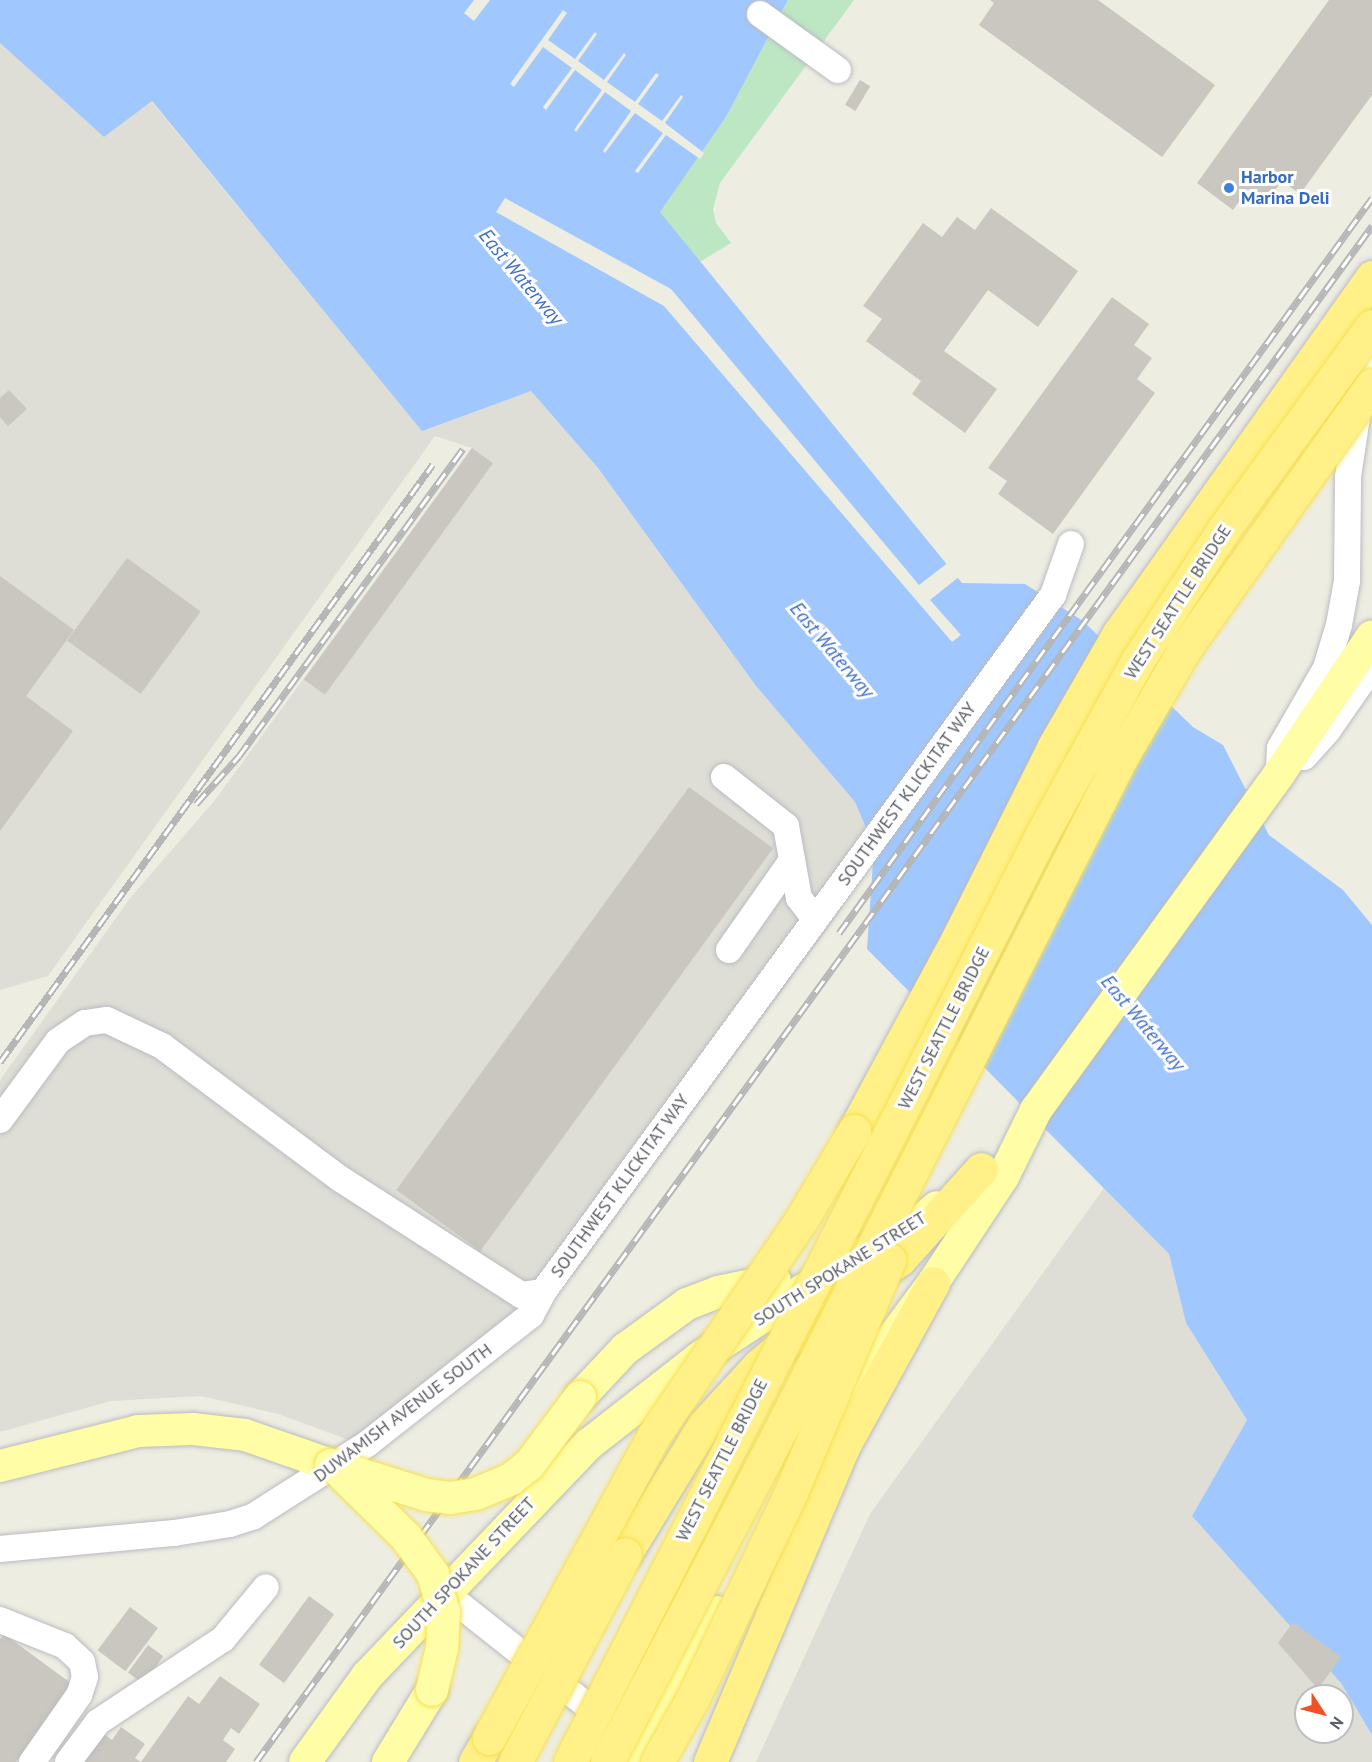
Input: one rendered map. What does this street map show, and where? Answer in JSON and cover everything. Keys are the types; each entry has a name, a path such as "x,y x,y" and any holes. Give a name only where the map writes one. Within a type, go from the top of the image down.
{"highway":[{"path":"475,1762 654,1435 800,1222 854,1131 960,934 1054,746 1119,633 1372,277"},
{"name":"WEST SEATTLE BRIDGE","path":"570,1762 1037,845 1138,660 1224,529 1372,326"},
{"name":"WEST SEATTLE BRIDGE","path":"608,1762 784,1423 1122,756 1185,648 1372,385"},
{"path":"646,1758 692,1700 791,1492 999,995"},
{"path":"515,1762 626,1554 703,1426 758,1366 826,1309 900,1259 981,1168"},
{"path":"712,1754 843,1447 933,1283"}],"main road":[{"path":"646,1758 757,1529 846,1398 933,1283 1003,1177 1036,1110 1279,774 1372,636"},
{"name":"SOUTH SPOKANE STREET","path":"306,1762 367,1676 589,1444 699,1358 840,1266 919,1222 981,1168 1036,1110"},
{"path":"0,1466 138,1431 193,1429 245,1435 426,1495 450,1498 476,1494 511,1479 529,1465 580,1397 625,1349 687,1304 718,1292 840,1266"},
{"path":"331,1465 393,1522 433,1574 444,1612 442,1648 432,1690 388,1762"}],"street":[{"path":"760,14 838,70"},
{"path":"1279,774 1281,748 1326,668 1339,625 1347,581 1348,477 1361,390 1372,350"},
{"name":"SOUTHWEST KLICKITAT WAY","path":"0,1120 58,1041 85,1023 107,1020 162,1047 339,1178 521,1295 543,1292 1053,595 1071,544"},
{"path":"1279,774 1304,757 1328,730 1372,667"},
{"path":"724,777 786,826 799,898 815,919"},
{"path":"729,950 792,860"},
{"name":"DUWAMISH AVENUE SOUTH","path":"0,1549 174,1533 230,1524 254,1516 367,1444 462,1373 531,1315 543,1292"},
{"path":"68,1762 98,1722 223,1639 266,1587"},
{"path":"445,1593 646,1758"},
{"path":"0,1620 65,1646 82,1662 85,1677 79,1695 32,1762"}],"shaded area":[{"path":"0,43 104,137 151,101 422,430 531,391 598,468 756,686 855,802 874,847 873,860 832,923 575,1274 352,1441 278,1414 201,1396 111,1401 0,1432 0,1080 131,897 215,800 472,448 435,436 48,976 0,990"},
{"path":"1104,1188 1169,1254 1186,1323 1247,1420 1192,1516 1342,1684 1294,1684 1294,1744 1354,1744 1354,1705 1372,1735 1372,1762 756,1762 870,1514"}],"green space":[{"path":"788,0 854,0 720,183 713,209 716,223 731,243 698,263 659,212 726,117"}],"water":[{"name":"East Waterway","path":"0,0 788,0 726,117 660,212 962,583 1025,584 1083,621 1193,727 1223,745 1269,835 1343,890 1372,925 1372,1735 1354,1705 1354,1684 1342,1684 1192,1516 1247,1420 1186,1323 1169,1254 867,949 874,847 855,802 756,686 598,468 531,391 422,431 152,101 104,137 0,43"}],"pier":[{"path":"474,0 490,0 474,21 464,13"},
{"path":"563,10 567,13 548,40 575,59 595,32 597,34 578,61 604,80 624,53 626,55 607,82 635,102 656,73 659,75 638,104 662,121 681,95 683,97 665,123 704,153 700,159 666,135 638,173 635,171 663,133 635,113 605,153 603,151 631,111 605,92 576,132 574,130 602,90 575,70 546,110 543,107 572,68 543,47 514,87 510,84"},
{"path":"505,198 671,289 919,585 949,562 960,576 930,600 961,635 952,642 664,306 496,212"}],"building":[{"path":"990,0 1098,0 1215,85 1162,157 979,25 994,3"},
{"path":"1329,0 1372,0 1372,95 1300,194 1282,181 1266,202 1248,189 1233,210 1197,183"},
{"path":"860,80 870,86 855,111 845,105"},
{"path":"991,208 1078,271 1038,327 988,290 944,351 997,389 965,433 912,394 921,381 866,341 882,319 863,306 923,223 942,237 957,217 975,230"},
{"path":"1112,297 1149,324 1134,345 1152,358 1137,379 1155,393 1053,534 998,494 1007,481 988,468"},
{"path":"9,390 27,409 8,426 0,417 0,398"},
{"path":"472,448 493,463 325,695 304,679"},
{"path":"127,558 201,611 141,694 67,641"},
{"path":"0,576 74,630 26,696 73,731 0,831"},
{"path":"689,787 773,848 480,1251 396,1190"},
{"path":"309,1596 334,1614 284,1683 259,1665"},
{"path":"130,1607 158,1628 125,1671 98,1650"},
{"path":"1293,1622 1341,1657 1322,1684 1314,1684 1278,1643"},
{"path":"4,1634 72,1684 16,1762 0,1762 0,1639"},
{"path":"148,1645 163,1656 143,1684 128,1673"},
{"path":"220,1676 260,1704 239,1734 231,1728 223,1740 235,1749 226,1762 141,1762 188,1696 199,1704"},
{"path":"121,1727 145,1744 135,1758 141,1762 76,1762 99,1730 112,1740"}],"railway":[{"path":"839,933 1372,198"},
{"path":"256,1762 1372,226"},
{"path":"196,804 239,756 463,449"},
{"path":"0,1062 433,464"}],"place":[{"name":"Harbor Marina Deli","path":"1229,188"}]}
